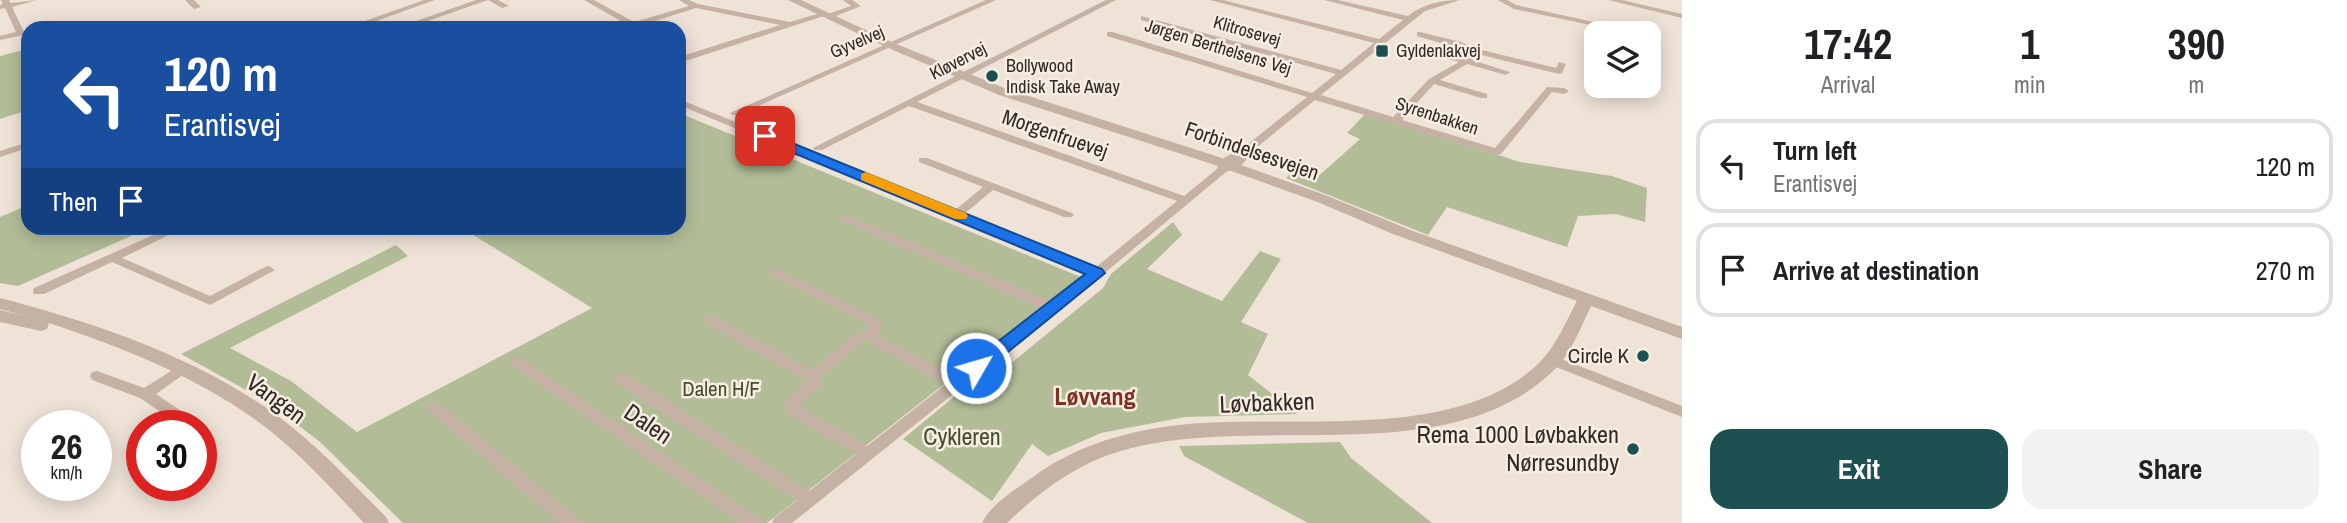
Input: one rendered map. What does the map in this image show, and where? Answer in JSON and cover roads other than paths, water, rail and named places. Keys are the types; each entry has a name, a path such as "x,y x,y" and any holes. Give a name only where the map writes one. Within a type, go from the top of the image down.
{"street":[{"path":"21,28 4,4 33,0"},
{"path":"189,0 197,7"},
{"path":"368,21 409,3 431,0"},
{"path":"398,10 419,21 484,0"},
{"path":"492,0 505,6"},
{"path":"588,0 627,21"},
{"path":"683,0 696,6 791,25"},
{"name":"Forbindelsesvejen","path":"793,0 962,76 1226,167 1407,234 1682,328"},
{"path":"686,58 857,6 847,0"},
{"name":"Gyvelvej","path":"735,113 992,0"},
{"name":"Kløvervej","path":"818,148 1112,0"},
{"path":"1213,0 1380,42"},
{"path":"1328,0 1409,19"},
{"path":"1449,0 1456,0"},
{"name":"Jørgen Berthelsens Vej","path":"1097,273 1409,19 1422,9 1449,0"},
{"path":"1502,0 1514,6 1584,21"},
{"path":"1612,0 1682,16"},
{"path":"647,21 696,6"},
{"name":"Klitrosevej","path":"1144,18 1342,73"},
{"path":"0,38 21,33"},
{"name":"Jørgen Berthelsens Vej","path":"1110,34 1316,95"},
{"path":"1420,34 1475,51 1559,71 1562,64"},
{"path":"1405,45 1506,72"},
{"path":"1396,120 1432,81 1466,61 1475,51"},
{"path":"1432,81 1484,96"},
{"name":"Syrenbakken","path":"1316,95 1497,152 1550,89 1564,91"},
{"name":"Morgenfruevej","path":"911,103 1186,200"},
{"path":"686,105 1097,273 780,523"},
{"path":"1410,107 1463,124"},
{"path":"0,154 21,147"},
{"path":"923,160 1068,215"},
{"path":"957,214 991,186"},
{"path":"845,218 1054,308"},
{"path":"39,291 161,235"},
{"path":"111,257 210,301 268,270"},
{"path":"776,273 875,322 873,334 879,342 956,383"},
{"name":"Forbindelsesvejen","path":"1587,297 1682,334"},
{"name":"Løvbakken","path":"993,523 1036,484 1070,462 1103,448 1144,437 1186,431 1368,426 1426,421 1472,410 1523,386 1551,360 1587,297"},
{"name":"Vangen","path":"0,303 125,344 182,369 265,417 309,454 378,523"},
{"name":"Vangen","path":"0,316 125,344"},
{"path":"709,318 811,377 816,382 792,404 792,409 867,453"},
{"path":"811,377 860,337 873,334"},
{"path":"1551,360 1682,412"},
{"name":"Dalen","path":"517,362 753,523"},
{"path":"145,394 182,369"},
{"path":"97,376 145,394 169,410"},
{"name":"Dalen","path":"621,379 810,500"},
{"path":"434,407 572,523"}],"place":[{"name":"Gyldenlakvej","path":"1382,51"},
{"name":"Bollywood Indisk Take Away","path":"992,76"},
{"name":"Circle K","path":"1643,356"},
{"name":"Rema 1000 Løvbakken Nørresundby","path":"1633,449"}],"district":[{"name":"Løvvang","path":"1095,397"}],"park label":[{"name":"Dalen H/F","path":"721,389"},
{"name":"Cykleren","path":"962,437"}]}
